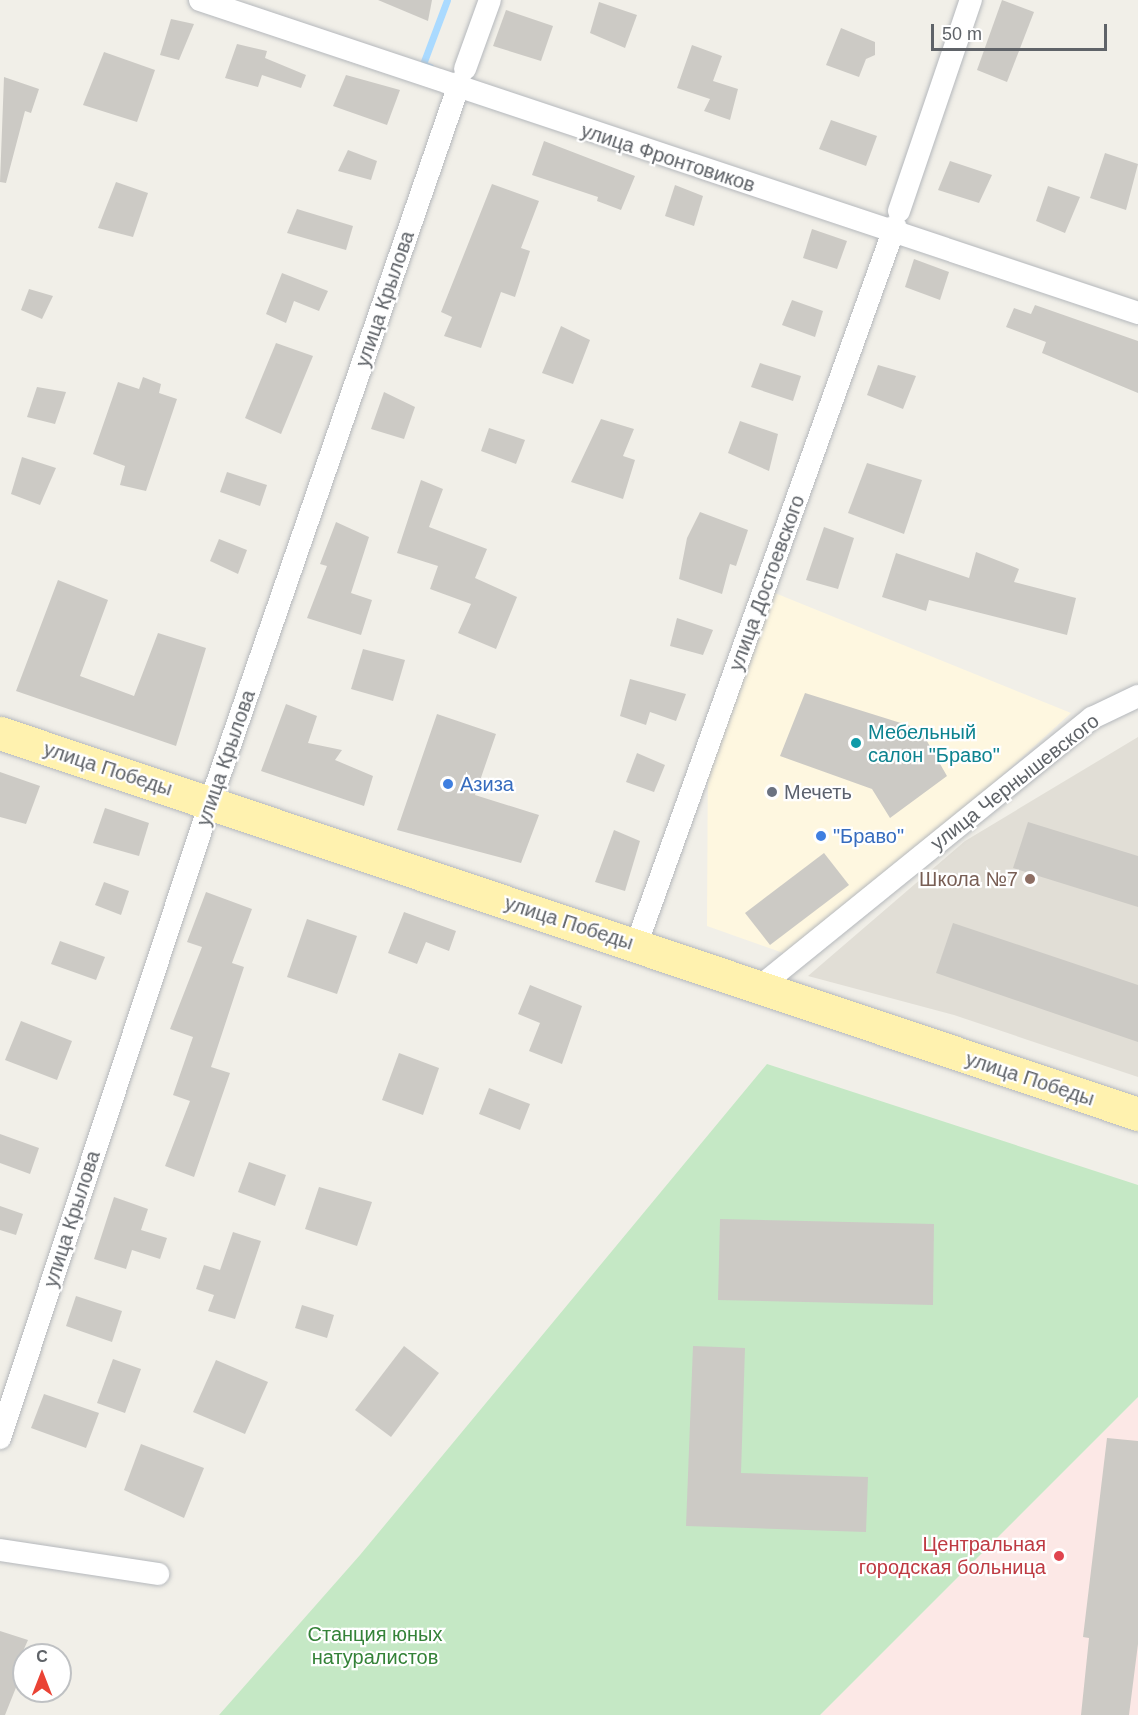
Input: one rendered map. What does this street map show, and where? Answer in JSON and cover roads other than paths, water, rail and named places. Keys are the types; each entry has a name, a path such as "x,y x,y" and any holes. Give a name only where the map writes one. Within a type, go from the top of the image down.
{"main road":[{"name":"улица Победы","path":"0,728 1138,1114"},
{"name":"улица Победы","path":"0,733 638,940 760,987 1138,1109"}],"street":[{"name":"улица Фронтовиков","path":"200,0 461,79 896,223 1138,313"},
{"name":"улица Крылова","path":"0,1438 211,801 490,0"},
{"name":"улица Достоевского","path":"638,940 896,223 971,0"},
{"name":"улица Чернышевского","path":"760,987 1092,718 1138,696"},
{"path":"0,1550 158,1574"}],"waterway":[{"path":"430,67 423,64 447,0"}],"place":[{"name":"Мебельный салон \"Браво\"","path":"856,743"},
{"name":"Азиза","path":"448,784"},
{"name":"Мечеть","path":"772,792"},
{"name":"\"Браво\"","path":"821,836"},
{"name":"Школа №7","path":"1030,879"},
{"name":"Центральная городская больница","path":"1059,1556"}],"park label":[{"name":"Станция юных натуралистов","path":"375,1646"}]}
